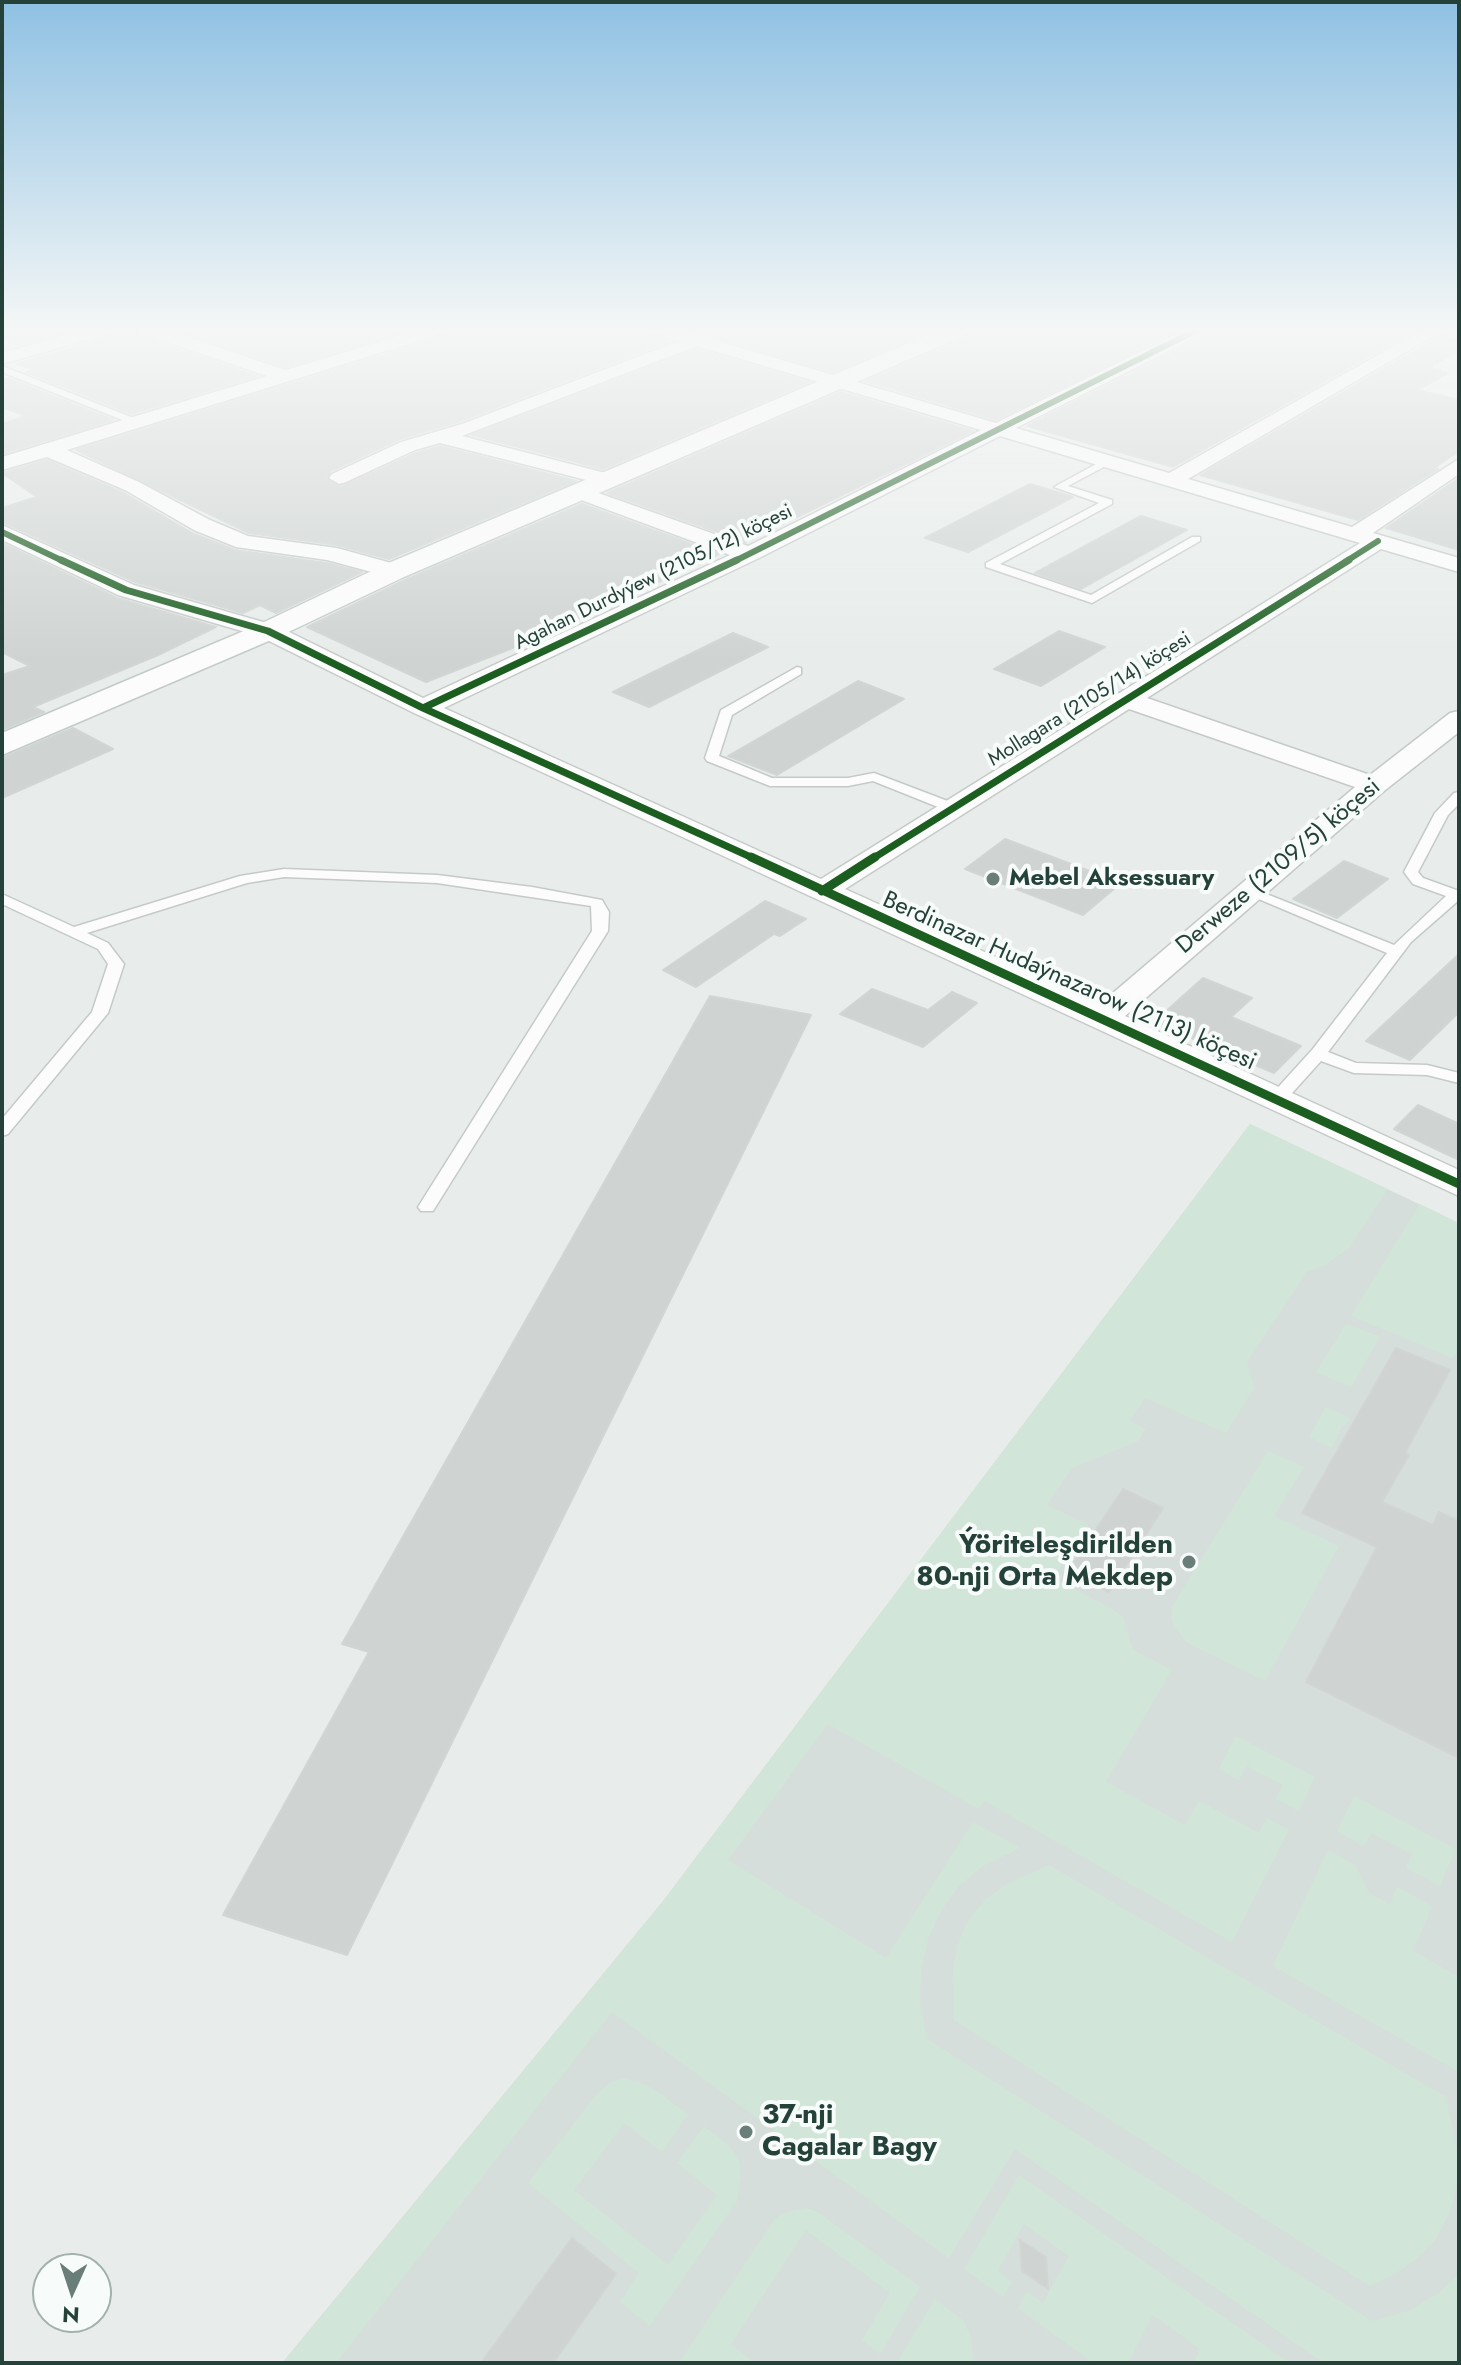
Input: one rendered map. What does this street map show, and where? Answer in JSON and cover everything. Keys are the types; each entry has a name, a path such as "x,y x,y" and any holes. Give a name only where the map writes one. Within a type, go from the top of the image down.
{"street":[{"path":"2,464 84,439"},
{"path":"339,478 408,446 432,439"},
{"path":"449,439 610,480"},
{"path":"3,744 268,631 394,571 704,439"},
{"name":"Agahan Durdyýew (2105/12) köçesi","path":"423,708 749,554 979,439"},
{"path":"1036,439 1459,565"},
{"path":"1173,479 1242,439"},
{"path":"49,450 132,486 202,525 244,542 329,553 394,571"},
{"name":"Mollagara (2105/14) köçesi","path":"822,891 1126,699 1367,537 1459,465"},
{"path":"580,493 749,554"},
{"name":"Berdinazar Hudaýnazarow (2113) köçesi","path":"2,532 126,590 268,631 423,708 1278,1098 1459,1184"},
{"path":"1126,699 1374,785"},
{"name":"Derweze (2109/5) köçesi","path":"1102,1019 1374,785 1455,726"}],"lane":[{"path":"1109,460 1059,487 1108,502 990,565 1092,599 1196,539"},
{"path":"797,671 726,713 712,758 770,782 848,782 874,777 953,808"},
{"path":"1278,1098 1318,1054 1396,951 1457,896 1418,881 1411,872 1442,813 1459,796"},
{"path":"73,932 245,879 284,873 437,879 597,903 601,912 600,931 427,1207"},
{"path":"1249,892 1396,951"},
{"path":"2,898 103,946 116,964 100,1013 2,1130"},
{"path":"1318,1054 1354,1068 1427,1070 1459,1078"}],"shaded area":[{"name":"Ýöriteleşdirilden 80-nji Orta Mekdep","path":"1250,1124 1459,1223 1459,2363 282,2363 663,1901"}],"green space":[{"path":"1250,1124 1388,1189 1349,1248 1326,1265 1307,1272 1247,1362 1254,1388 1226,1433 1145,1398 1130,1421 1146,1429 1138,1441 1072,1468 1047,1505 1088,1525 1053,1578 1123,1617 1133,1650 1172,1670 1106,1782 1185,1825 1199,1801 1259,1833 1267,1818 1289,1830 1232,1942 985,1801 979,1809 828,1724 728,1860 886,1958 973,1822 1020,1848 983,1866 959,1886 941,1911 928,1939 921,1970 920,2004 927,2039 1372,2321 1408,2311 1439,2293 1459,2274 1459,2363 1324,2363 1015,2149 949,2258 612,2012 336,2363 283,2363 663,1901"},
{"path":"1420,1204 1459,1223 1459,1347 1453,1358 1351,1316"},
{"path":"1346,1324 1380,1337 1351,1387 1316,1372"},
{"path":"1326,1407 1350,1418 1345,1426 1342,1425 1332,1448 1309,1437"},
{"path":"1268,1451 1304,1467 1274,1516 1339,1546 1265,1681 1186,1642 1173,1624 1171,1615 1172,1607"},
{"path":"1236,1736 1315,1777 1299,1811 1276,1799 1283,1785 1247,1766 1239,1780 1219,1769"},
{"path":"1354,1796 1456,1849 1440,1886 1406,1868 1412,1854 1371,1833 1364,1846 1337,1831"},
{"path":"1328,1850 1355,1865 1369,1893 1390,1904 1397,1887 1432,1906 1413,1951 1459,1977 1459,2072 1273,1966"},
{"path":"1049,1865 1446,2097 1457,2152 1457,2183 1450,2212 1436,2239 1415,2260 1370,2286 954,2020 953,1971 958,1943 969,1919 986,1899 1007,1884"},
{"path":"624,2078 651,2087 688,2114 662,2152 624,2123 574,2190 668,2265 717,2195 677,2163 704,2126 738,2157 741,2171 737,2201 650,2326 620,2302 639,2273 528,2183 595,2096 609,2083"},
{"path":"1019,2175 1290,2363 1194,2363 1200,2349 1153,2315 1128,2363 1093,2363 1018,2308 1027,2292 1043,2303 1069,2256 1024,2224 998,2270 1012,2282 1003,2297 964,2269"},
{"path":"806,2208 818,2212 920,2287 880,2354 862,2340 890,2293 806,2230 731,2344 754,2363 679,2363 774,2220 783,2213"},
{"path":"935,2299 963,2320 970,2334 974,2363 897,2363"}],"building":[{"path":"2,439 50,439 2,454"},
{"path":"110,439 399,439 331,471 326,479 340,487 416,453 440,446 576,481 389,559 337,545 249,533 76,450"},
{"path":"489,439 673,439 603,469"},
{"path":"731,439 956,439 746,542 607,493"},
{"path":"1075,439 1222,439 1173,467"},
{"path":"1262,439 1459,439 1459,451 1434,468 1438,469 1358,520 1200,475"},
{"path":"47,460 124,493 192,533 235,550 326,563 362,572 276,613 260,605 243,613 135,582 2,522 2,508 37,497 2,473"},
{"path":"1459,478 1459,550 1386,528"},
{"path":"1030,484 1073,497 968,552 925,538"},
{"path":"582,504 719,554 533,640 426,682 307,627 405,580"},
{"path":"1141,516 1187,530 1081,589 1035,573"},
{"path":"2,543 117,598 216,627 158,655 33,707 44,712 2,730 2,675 30,666 2,652"},
{"path":"1059,631 1105,647 1041,686 994,669"},
{"path":"733,633 768,647 649,707 613,692"},
{"path":"858,681 904,699 777,775 728,756"},
{"path":"73,728 113,749 2,798 2,758"},
{"path":"1005,839 1121,883 1083,915 965,869"},
{"path":"1344,861 1388,879 1337,918 1293,899"},
{"path":"765,901 806,919 780,936 774,934 696,987 663,970"},
{"path":"1459,954 1459,1012 1410,1060 1366,1041"},
{"path":"1203,978 1252,998 1231,1017 1301,1046 1274,1073 1154,1022"},
{"path":"872,989 928,1010 952,992 977,1003 923,1047 840,1014"},
{"path":"710,996 811,1015 347,1955 223,1915 369,1652 342,1644"},
{"path":"1418,1105 1459,1124 1459,1160 1394,1129"},
{"path":"1396,1348 1450,1370 1405,1453 1409,1455 1382,1502 1433,1525 1439,1512 1459,1521 1459,1758 1306,1682 1377,1547 1302,1513"},
{"path":"1123,1489 1163,1508 1109,1592 1068,1571"},
{"path":"572,2238 616,2274 553,2363 481,2363"},
{"path":"1020,2240 1046,2257 1048,2289 1022,2271"}],"cycle path":[{"path":"423,708 749,554 978,439"},
{"path":"2,532 126,590 268,631 423,708 1278,1098 1459,1184"},
{"path":"822,891 1378,541"}],"place":[{"name":"Mebel Aksessuary","path":"993,879"},
{"name":"Ýöriteleşdirilden 80-nji Orta Mekdep","path":"1189,1562"},
{"name":"37-nji Cagalar Bagy","path":"746,2132"}]}
